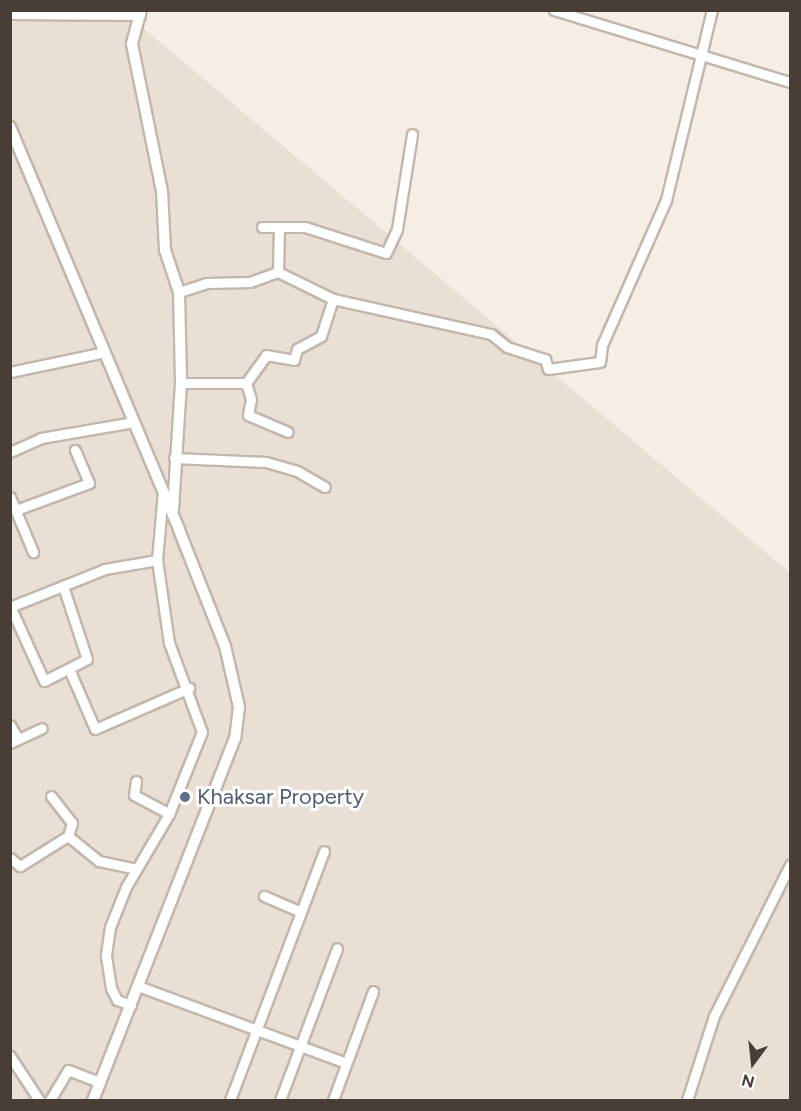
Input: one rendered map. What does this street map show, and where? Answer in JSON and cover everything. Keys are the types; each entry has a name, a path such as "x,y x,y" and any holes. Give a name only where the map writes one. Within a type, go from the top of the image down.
{"street":[{"path":"554,10 790,82"},
{"path":"179,292 206,283 250,282 278,272 333,299 491,334 507,347 545,359 548,369 600,362 603,345 666,200 712,10"},
{"path":"10,14 140,13 132,44 162,191 165,250 179,292 181,383 174,458 172,513"},
{"path":"10,127 172,513 225,646 239,707 235,738 93,1101"},
{"path":"262,227 279,229 305,227 386,253 397,229 412,134"},
{"path":"278,272 279,229"},
{"path":"246,383 266,355 294,360 297,349 315,343 333,299"},
{"path":"10,372 105,352"},
{"path":"181,383 246,383"},
{"path":"246,383 251,399 248,415 288,432"},
{"path":"10,452 41,438 134,422"},
{"path":"16,510 89,483 75,450"},
{"path":"174,458 266,462 297,471 325,487"},
{"path":"131,1005 117,1000 106,955 110,927 136,869 169,814 202,732 189,688 170,644 157,560 163,492"},
{"path":"10,496 33,552"},
{"path":"63,586 87,659 69,669 40,679 11,607 105,568 157,560"},
{"path":"69,669 95,729 189,688"},
{"path":"10,725 14,741 42,728"},
{"path":"136,781 134,795 169,814"},
{"path":"10,858 20,866 68,836 73,825 51,796"},
{"path":"68,836 99,861 136,869"},
{"path":"230,1101 324,851"},
{"path":"687,1101 714,1016 790,865"},
{"path":"264,896 301,912"},
{"path":"280,1101 337,948"},
{"path":"138,986 346,1064"},
{"path":"333,1101 373,992"},
{"path":"10,1056 39,1101"},
{"path":"50,1101 68,1070 100,1082"}],"shaded area":[{"path":"10,11 123,11 790,573 790,1100 11,1100"}],"place":[{"name":"Khaksar Property","path":"185,797"}]}
